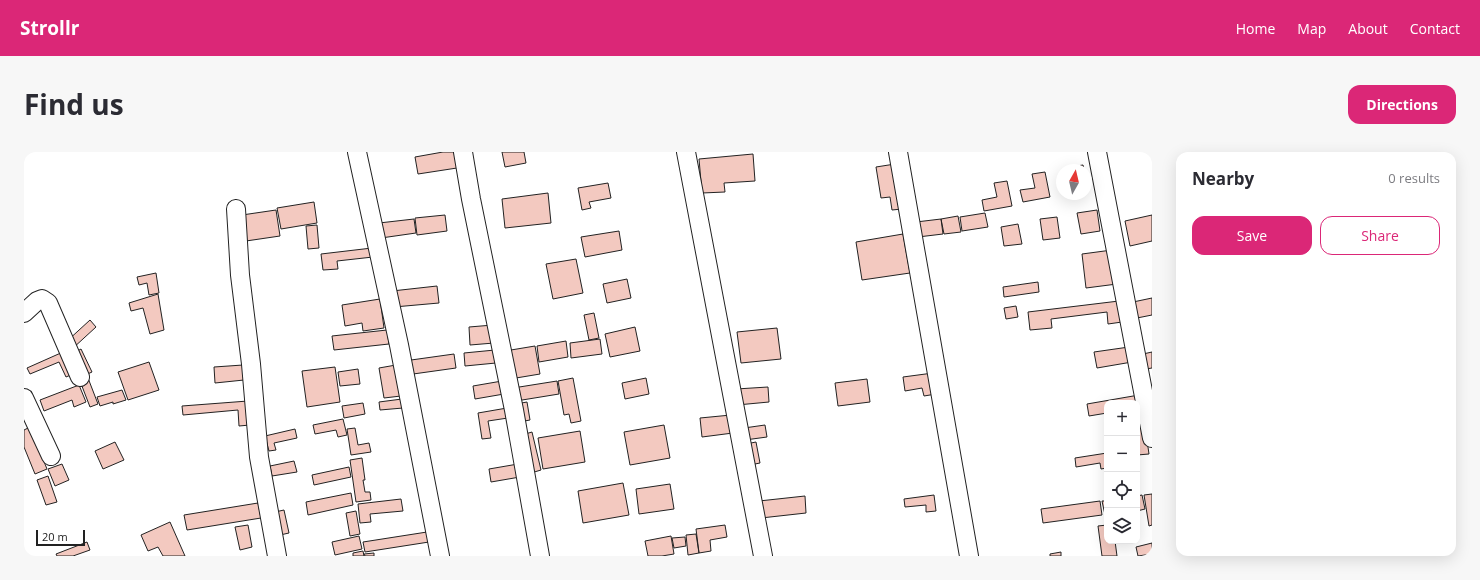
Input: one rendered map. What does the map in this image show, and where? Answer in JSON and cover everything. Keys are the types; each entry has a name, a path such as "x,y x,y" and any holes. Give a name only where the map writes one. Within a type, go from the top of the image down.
{"street":[{"path":"357,152 399,345 440,556"},
{"path":"462,152 514,410 540,556"},
{"path":"686,152 764,556"},
{"path":"898,152 969,556"},
{"path":"1097,152 1152,438"},
{"path":"236,209 240,275 251,364 259,457 277,556"},
{"path":"24,313 37,300 42,299 48,303 80,377"},
{"path":"24,398 51,456"}],"building":[{"path":"443,152 454,152 457,168 418,174 415,157"},
{"path":"502,152 524,152 526,163 505,167"},
{"path":"753,154 755,181 724,183 725,192 702,193 699,159"},
{"path":"895,164 902,209 892,210 890,197 881,198 876,167"},
{"path":"1045,172 1050,197 1023,202 1020,190 1035,188 1032,174"},
{"path":"1007,181 1012,206 984,211 982,200 997,197 994,183"},
{"path":"608,183 611,198 589,202 591,208 582,210 578,188"},
{"path":"548,193 551,223 505,228 502,199"},
{"path":"314,202 317,223 281,229 277,208"},
{"path":"276,210 280,236 246,241 242,215"},
{"path":"1097,210 1100,231 1081,234 1077,213"},
{"path":"985,213 988,227 962,231 960,217"},
{"path":"445,215 447,231 417,235 415,218"},
{"path":"1152,215 1152,241 1130,246 1125,221"},
{"path":"958,216 961,232 944,234 941,219"},
{"path":"1057,217 1060,238 1043,240 1040,219"},
{"path":"414,219 416,233 381,238 379,223"},
{"path":"941,219 943,234 918,237 916,222"},
{"path":"1018,224 1022,244 1004,246 1001,227"},
{"path":"317,225 319,248 308,249 306,226"},
{"path":"619,231 622,250 585,257 581,237"},
{"path":"903,234 910,273 862,280 856,242"},
{"path":"372,248 373,257 337,261 338,269 323,270 321,254"},
{"path":"1112,250 1117,284 1086,288 1082,254"},
{"path":"576,259 583,293 553,299 546,264"},
{"path":"156,273 159,293 149,295 147,283 139,285 137,277"},
{"path":"627,279 631,298 607,303 603,284"},
{"path":"1038,282 1039,292 1004,297 1003,287"},
{"path":"437,286 439,303 394,307 392,291"},
{"path":"158,294 164,330 150,334 143,308 131,311 129,303"},
{"path":"1152,298 1152,315 1137,318 1133,302"},
{"path":"380,299 384,328 363,331 362,323 345,326 342,305"},
{"path":"1119,301 1122,322 1108,324 1107,312 1051,319 1052,328 1030,330 1028,312"},
{"path":"1016,306 1018,317 1006,319 1004,308"},
{"path":"594,313 599,338 589,340 584,315"},
{"path":"90,320 96,327 72,349 66,342"},
{"path":"493,325 494,343 470,345 469,327"},
{"path":"635,327 640,351 610,357 605,334"},
{"path":"777,328 781,359 741,363 737,332"},
{"path":"387,330 389,344 334,350 332,336"},
{"path":"600,339 602,354 571,358 570,343"},
{"path":"566,341 568,357 539,362 537,346"},
{"path":"535,346 540,374 510,379 505,351"},
{"path":"1129,347 1132,362 1097,368 1094,352"},
{"path":"81,349 92,372 83,376 72,354"},
{"path":"495,350 496,363 465,366 464,353"},
{"path":"63,352 73,374 66,377 59,362 30,374 27,368"},
{"path":"1152,352 1152,368 1146,369 1143,354"},
{"path":"454,354 456,368 406,375 404,361"},
{"path":"149,362 159,390 128,400 118,372"},
{"path":"243,365 244,380 215,383 214,367"},
{"path":"396,365 401,396 384,398 379,368"},
{"path":"335,367 340,402 307,407 302,371"},
{"path":"358,369 360,384 340,386 338,372"},
{"path":"933,373 936,394 924,396 922,388 905,391 903,377"},
{"path":"88,378 98,404 90,407 80,381"},
{"path":"573,378 581,421 571,423 569,414 564,415 558,381"},
{"path":"646,378 649,394 625,399 622,383"},
{"path":"867,379 870,402 838,406 835,383"},
{"path":"502,381 504,394 475,399 473,386"},
{"path":"557,381 559,394 516,401 513,388"},
{"path":"79,385 86,402 74,407 72,400 44,411 40,400"},
{"path":"768,387 769,402 737,405 736,389"},
{"path":"122,390 126,400 100,406 97,397"},
{"path":"1139,395 1140,400 1110,400"},
{"path":"402,399 403,408 380,410 379,402"},
{"path":"248,401 250,425 239,426 238,410 183,415 182,406"},
{"path":"1104,401 1104,414 1089,416 1087,404"},
{"path":"527,402 530,420 519,422 516,404"},
{"path":"363,403 365,414 344,418 342,406"},
{"path":"507,408 508,418 488,421 491,438 482,439 478,413"},
{"path":"731,415 733,433 702,437 700,418"},
{"path":"343,419 347,435 338,437 336,430 315,434 313,425"},
{"path":"664,425 670,458 630,465 624,432"},
{"path":"765,425 767,437 745,440 744,428"},
{"path":"30,427 47,469 35,474 24,447 24,430"},
{"path":"1145,427 1149,454 1140,455 1140,428"},
{"path":"355,428 358,445 369,443 371,452 351,455 347,429"},
{"path":"295,429 297,438 274,443 276,450 269,451 265,436"},
{"path":"580,431 585,462 543,469 538,438"},
{"path":"532,432 541,470 531,473 522,435"},
{"path":"115,442 124,460 103,469 95,451"},
{"path":"756,442 760,463 750,465 746,444"},
{"path":"1104,453 1104,468 1101,469 1100,463 1076,467 1075,458"},
{"path":"362,458 365,492 370,492 371,500 356,502 350,460"},
{"path":"294,461 297,472 272,476 270,466"},
{"path":"62,464 69,480 55,486 48,469"},
{"path":"518,464 520,477 491,482 489,469"},
{"path":"349,467 351,477 314,485 312,475"},
{"path":"48,476 57,502 46,505 37,480"},
{"path":"623,483 629,515 583,523 578,491"},
{"path":"670,484 674,509 639,514 636,489"},
{"path":"351,493 353,505 308,515 306,502"},
{"path":"1152,494 1152,525 1149,526 1144,495"},
{"path":"934,495 936,511 926,512 926,505 905,507 904,499"},
{"path":"1140,495 1142,495 1145,509 1140,510 1140,508"},
{"path":"805,496 806,513 761,518 759,501"},
{"path":"401,499 403,511 370,514 371,522 360,523 358,504"},
{"path":"1100,501 1102,515 1043,523 1041,509"},
{"path":"258,503 261,518 187,530 184,515"},
{"path":"284,510 289,533 280,535 275,512"},
{"path":"356,511 360,534 350,536 346,513"},
{"path":"170,522 185,556 163,556 158,547 148,551 141,535"},
{"path":"248,525 252,547 240,550 235,527"},
{"path":"725,525 727,537 710,540 711,551 699,553 696,529"},
{"path":"1104,525 1104,544 1115,544 1117,556 1102,556 1098,526"},
{"path":"427,532 429,542 365,552 363,542"},
{"path":"696,534 699,553 688,555 686,535"},
{"path":"359,536 362,549 335,555 332,542"},
{"path":"671,536 674,554 648,556 645,541"},
{"path":"685,537 686,546 674,548 672,538"},
{"path":"87,542 90,550 73,556 57,556 56,554"},
{"path":"1152,543 1152,554 1138,556 1136,547"},
{"path":"363,551 364,556 353,556 353,553"},
{"path":"1061,552 1061,556 1050,556 1050,554"},
{"path":"374,553 374,556 365,556 364,554"}]}
